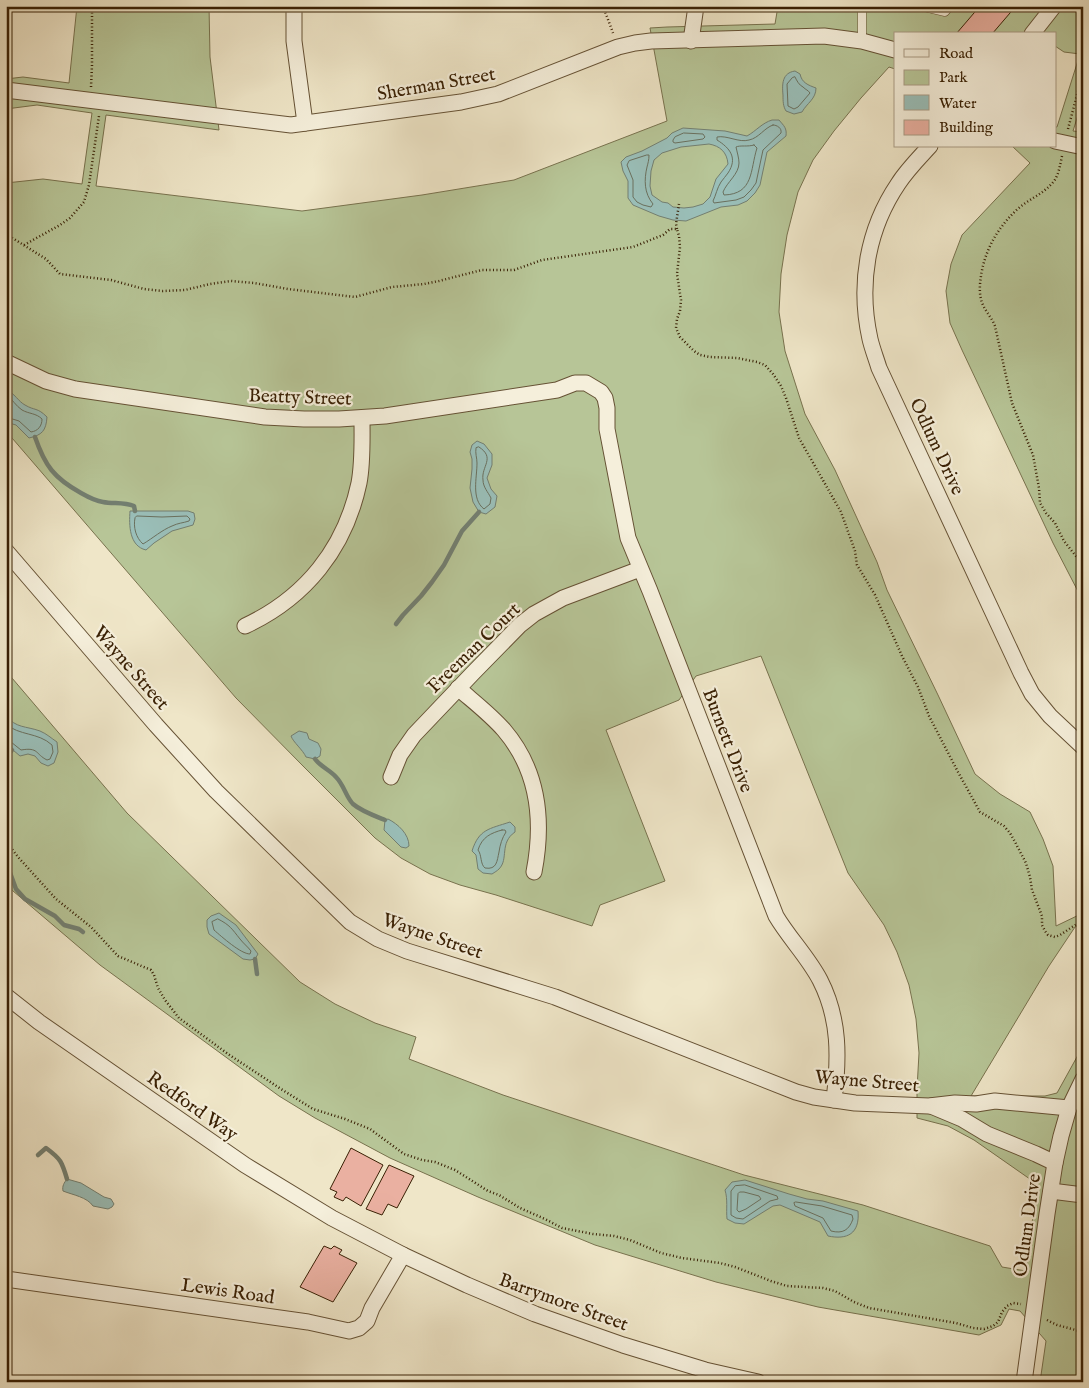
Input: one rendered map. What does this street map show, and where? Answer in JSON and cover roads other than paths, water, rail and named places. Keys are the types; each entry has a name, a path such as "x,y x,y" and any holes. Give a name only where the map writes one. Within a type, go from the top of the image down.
{"street":[{"path":"294,6 294,41 305,124"},
{"path":"691,40 696,6"},
{"path":"1034,32 1054,6"},
{"name":"Sherman Street","path":"6,90 291,125 461,102 498,94 618,47 634,43 824,36 862,41 894,50"},
{"path":"1060,143 1083,147"},
{"name":"Odlum Drive","path":"928,148 911,167 889,198 878,220 869,248 864,280 865,311 870,340 879,368 1020,673 1032,694 1050,716 1083,747"},
{"name":"Beatty Street","path":"6,362 46,381 75,389 265,417 304,419 385,416 557,390 576,383 586,383 595,387"},
{"name":"Burnett Drive","path":"595,387 605,398 607,429 628,538 776,916 820,979 830,1006 837,1036 837,1069 834,1100"},
{"path":"244,626 263,618 300,591 325,562 343,532 359,482 362,418"},
{"name":"Wayne Street","path":"6,551 156,725 216,791 339,912 364,932 392,946 564,1000 796,1092 814,1097 855,1103 930,1106 955,1103 976,1104 995,1101 1069,1108"},
{"name":"Freeman Court","path":"391,777 400,756 414,735 508,637 534,614 563,598 640,569"},
{"path":"458,688 504,730 514,744 531,776 538,809 539,825 539,848 534,872"},
{"name":"Redford Way","path":"6,996 39,1022 245,1165 332,1218 365,1235"},
{"name":"Odlum Drive","path":"1024,1382 1055,1163 1069,1108 1083,1079"},
{"name":"Wayne Street","path":"930,1106 1055,1163"},
{"path":"1051,1191 1083,1194"},
{"name":"Barrymore Street","path":"365,1235 403,1256 535,1314 623,1345 705,1370 758,1382"},
{"name":"Lewis Road","path":"6,1279 308,1322 349,1331 359,1328 367,1321 372,1308 403,1256"}],"lane":[{"path":"862,6 862,41"},
{"path":"920,6 945,12 950,6"}],"water":[{"path":"795,71 800,74 802,80 816,88 816,92 802,112 794,114 785,109 783,87 785,77"},
{"path":"779,120 786,129 786,136 767,152 760,185 747,201 738,205 721,207 686,221 659,216 633,205 628,198 628,181 621,162 626,157 642,151 683,128 725,131 747,136 768,121","holes":["713,145 720,148 724,153 728,164 716,179 710,197 703,204 684,208 673,207 652,195 650,186 651,171 654,160 662,153 681,147"]},
{"path":"6,389 23,404 41,412 47,417 46,426 40,434 29,438 16,425 6,420"},
{"path":"477,441 484,444 492,454 492,465 487,478 491,489 497,496 495,507 486,514 479,512 473,502 470,488 472,459 470,452 472,445"},
{"path":"130,511 188,511 194,513 195,519 193,525 172,531 146,550 140,548 133,540 130,528"},
{"path":"6,705 8,708 7,716 14,723 40,731 57,742 58,752 54,763 48,766 41,763 35,756 28,754 20,756 6,744"},
{"path":"299,731 307,733 309,739 318,743 321,749 320,756 315,759 306,757 291,736"},
{"path":"388,819 402,830 407,837 409,846 406,848 401,847 384,830 385,820"},
{"path":"510,822 515,827 515,832 507,841 502,865 492,874 483,873 478,869 476,855 472,851 478,838 496,826"},
{"path":"219,913 236,925 258,954 255,959 243,959 209,934 207,920"},
{"path":"67,1179 81,1183 104,1197 111,1199 114,1204 108,1209 93,1206 84,1198 63,1191"},
{"path":"745,1180 807,1199 823,1201 858,1211 857,1225 851,1234 846,1236 828,1236 820,1222 780,1205 773,1206 744,1224 735,1223 727,1219 725,1190 732,1182"}],"waterway":[{"path":"35,437 47,464 64,482 94,500 134,506 135,511"},
{"path":"396,624 432,582 444,565 462,531 479,512"},
{"path":"6,758 12,750"},
{"path":"315,759 339,780 353,804 385,820"},
{"path":"6,867 16,889 25,899 55,916 64,925 83,932"},
{"path":"255,959 257,974"},
{"path":"38,1155 46,1148 51,1152 60,1161 67,1179"}]}
